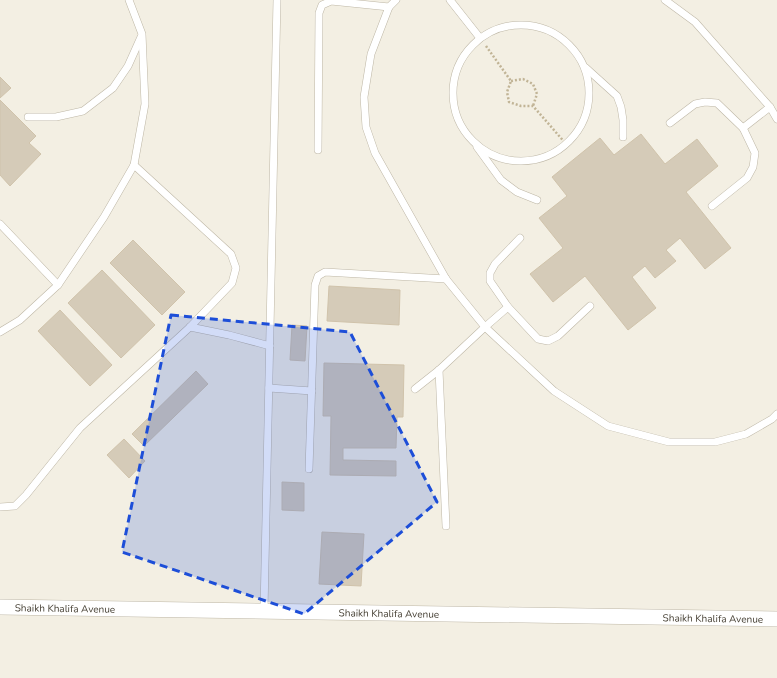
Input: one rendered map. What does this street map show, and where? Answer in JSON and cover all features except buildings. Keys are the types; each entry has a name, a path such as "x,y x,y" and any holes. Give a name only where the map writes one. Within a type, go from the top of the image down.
{"street":[{"name":"Shaikh Khalifa Avenue","path":"0,607 777,619"}],"lane":[{"path":"0,332 20,320 58,285 104,217 134,165 145,104 142,34 129,0"},
{"path":"264,611 277,0"},
{"path":"396,0 390,7 372,54 364,97 366,127 375,153 446,280 485,327 554,391 608,426 669,442 715,442 746,434 772,419 777,414"},
{"path":"450,0 480,38"},
{"path":"665,0 695,22 770,107 777,119"},
{"path":"318,150 319,13 322,5 330,1 390,7"},
{"path":"538,200 517,192 500,180 457,119 453,90 460,61 480,38 509,25 540,26 568,42 586,68 616,96 621,107 623,137"},
{"path":"28,117 56,118 83,111 113,88 128,66 142,34"},
{"path":"474,144 496,158 521,163 546,158 567,145 584,123 590,96 586,68"},
{"path":"670,123 694,104 705,102 717,103 743,128 754,153 753,167 747,178 712,206"},
{"path":"743,128 770,107"},
{"path":"0,507 15,506 26,495 80,428 190,327 232,283 236,268 232,254 134,165"},
{"path":"0,224 58,285"},
{"path":"520,238 495,264 490,273 490,281 508,307 538,339 548,341 558,336 590,306"},
{"path":"309,470 315,285 318,276 325,272 446,280"},
{"path":"416,389 508,307"},
{"path":"190,327 270,346"},
{"path":"439,370 446,526"},
{"path":"269,388 312,390"}],"path":[{"path":"480,38 511,81"},
{"path":"511,81 523,80 533,84 537,94 533,106"},
{"path":"511,81 507,92 509,102 521,106 533,106 567,145"}],"highlighted area":[{"path":"171,315 350,332 437,502 304,614 122,552"}]}
